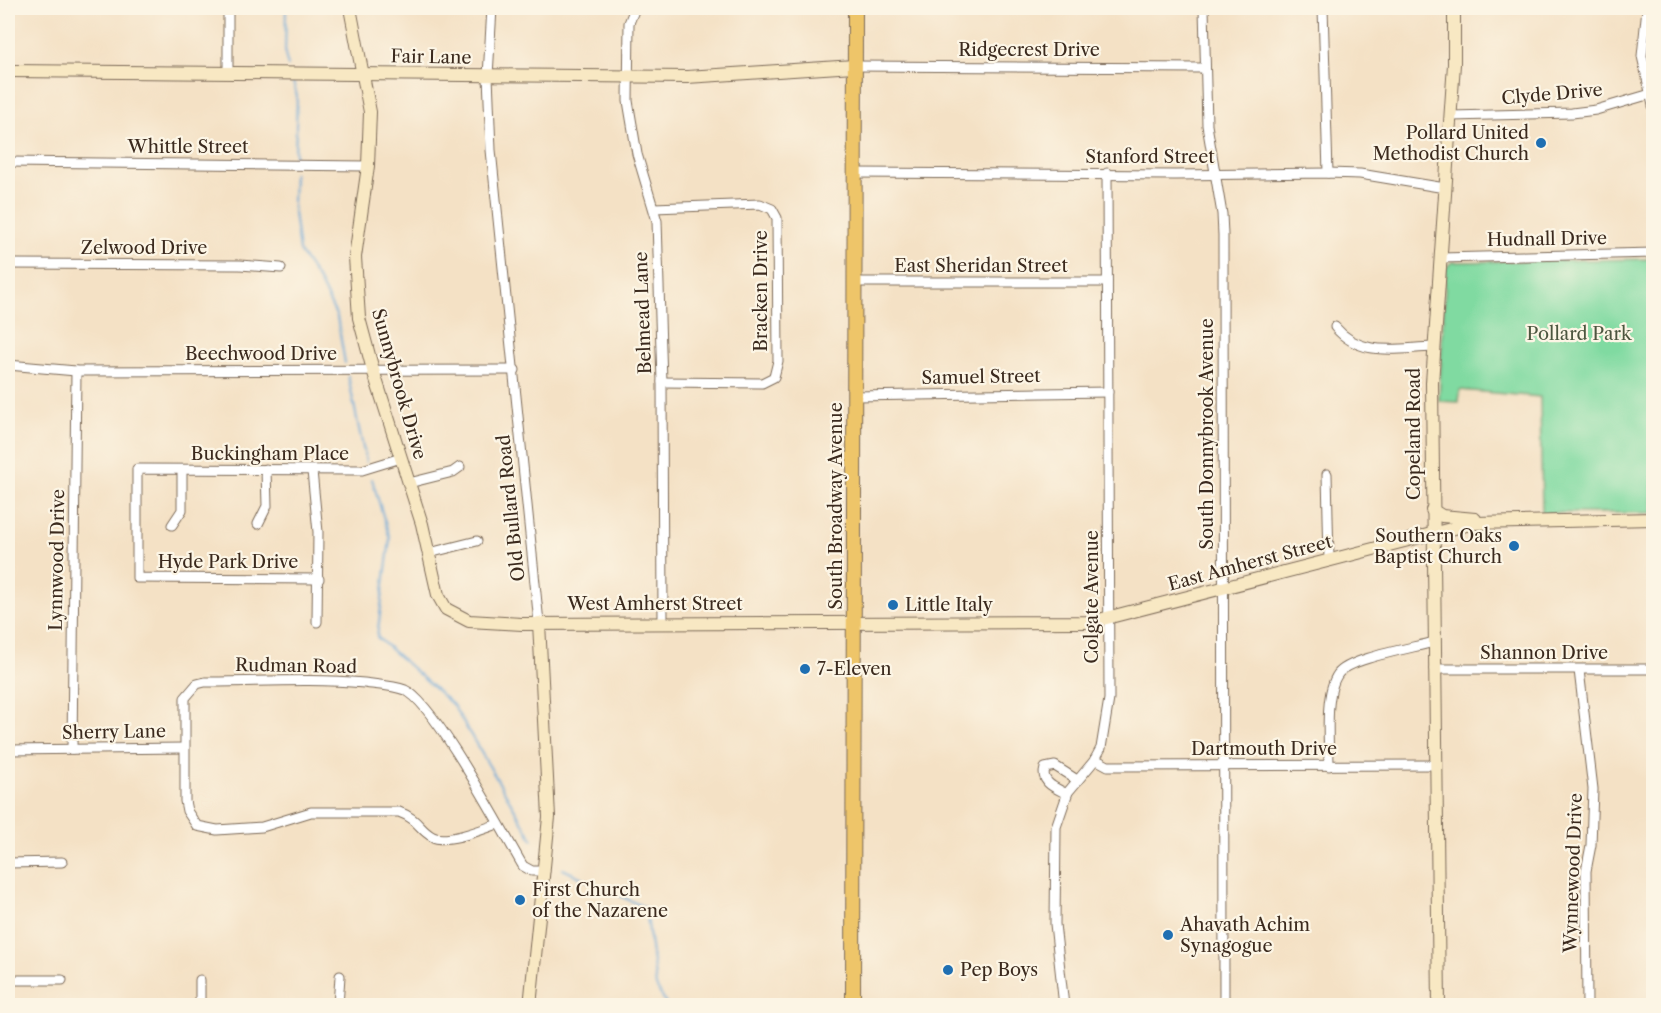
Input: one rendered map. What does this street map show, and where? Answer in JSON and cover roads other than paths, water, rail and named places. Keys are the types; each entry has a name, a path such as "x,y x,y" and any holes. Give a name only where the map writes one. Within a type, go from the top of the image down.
{"main road":[{"name":"South Broadway Avenue","path":"853,1005 855,8"}],"street":[{"path":"228,8 228,73"},
{"name":"Sunnybrook Drive","path":"350,8 370,112 368,166 355,266 359,318 429,553 438,595 446,609 458,616"},
{"name":"Old Bullard Road","path":"492,8 488,76 491,150 539,623 549,818 530,1005"},
{"name":"Belmead Lane","path":"635,8 629,23 628,100 637,154 657,221 662,382 663,622"},
{"name":"South Donnybrook Avenue","path":"1204,8 1207,125 1223,235 1224,1005"},
{"path":"1323,8 1328,173"},
{"name":"Copeland Road","path":"1438,1005 1432,533 1433,346 1451,116 1454,8"},
{"path":"1647,8 1642,56 1653,110"},
{"name":"Fair Lane","path":"8,71 687,77 854,66"},
{"name":"Ridgecrest Drive","path":"854,66 1204,68"},
{"name":"Clyde Drive","path":"1451,116 1572,113 1596,110 1651,94"},
{"name":"Whittle Street","path":"8,162 368,166"},
{"name":"Stanford Street","path":"854,172 1328,173 1360,174 1445,188"},
{"name":"Colgate Avenue","path":"1064,1005 1056,933 1055,838 1057,821 1066,794 1095,759 1101,748 1107,721 1107,173"},
{"name":"Bracken Drive","path":"654,208 760,204 772,210 777,218 778,361 774,377 762,383 662,382"},
{"name":"Hudnall Drive","path":"1441,258 1653,253"},
{"name":"Zelwood Drive","path":"8,264 240,265 281,268"},
{"name":"East Sheridan Street","path":"855,282 1107,282"},
{"path":"1335,327 1346,339 1364,347 1433,346"},
{"name":"Beechwood Drive","path":"8,365 76,370 515,370"},
{"name":"Lynnwood Drive","path":"72,749 76,370"},
{"name":"Samuel Street","path":"855,396 1108,392"},
{"name":"Buckingham Place","path":"137,578 137,469 362,470 401,458"},
{"path":"409,483 453,472 460,467"},
{"path":"172,525 182,510 182,470"},
{"path":"258,524 267,506 266,470"},
{"path":"312,471 319,579 318,621"},
{"path":"1327,474 1329,560"},
{"path":"1432,510 1442,516 1485,521"},
{"name":"East Amherst Street","path":"854,623 1107,620 1432,533 1485,521 1653,519"},
{"path":"429,553 477,541"},
{"name":"Hyde Park Drive","path":"137,578 319,579"},
{"name":"West Amherst Street","path":"458,616 479,623 854,623"},
{"path":"1329,766 1330,698 1338,674 1345,667 1434,642"},
{"name":"Shannon Drive","path":"1434,669 1653,669"},
{"name":"Wynnewood Drive","path":"1579,670 1593,789 1591,845 1587,871 1587,1005"},
{"name":"Rudman Road","path":"184,748 185,698 197,684 315,680 404,690 418,698 430,713 523,866 532,870 545,871"},
{"name":"Sherry Lane","path":"8,750 184,748 187,811 197,826 207,829 262,827 293,815 311,812 399,812 412,816 432,837 437,838 451,838 498,824"},
{"name":"Dartmouth Drive","path":"1095,759 1108,766 1435,765"},
{"path":"1066,794 1046,781 1043,774 1045,768 1055,766 1077,780"},
{"path":"8,862 62,862"},
{"path":"338,1005 340,976"},
{"path":"8,980 62,980"},
{"path":"200,980 200,1005"}],"waterway":[{"path":"286,8 285,55 288,66"},
{"path":"292,79 297,96 295,156"},
{"path":"294,172 293,205 299,251 319,281 337,317 345,363"},
{"path":"348,376 366,462"},
{"path":"372,479 390,539 377,637 453,705 533,840"},
{"path":"563,869 646,908 656,986 667,1006"}],"place":[{"name":"Pollard United Methodist Church","path":"1541,143"},
{"name":"Southern Oaks Baptist Church","path":"1514,546"},
{"name":"Little Italy","path":"893,605"},
{"name":"7-Eleven","path":"805,669"},
{"name":"First Church of the Nazarene","path":"520,900"},
{"name":"Ahavath Achim Synagogue","path":"1168,935"},
{"name":"Pep Boys","path":"948,970"}],"park label":[{"name":"Pollard Park","path":"1579,334"}]}
